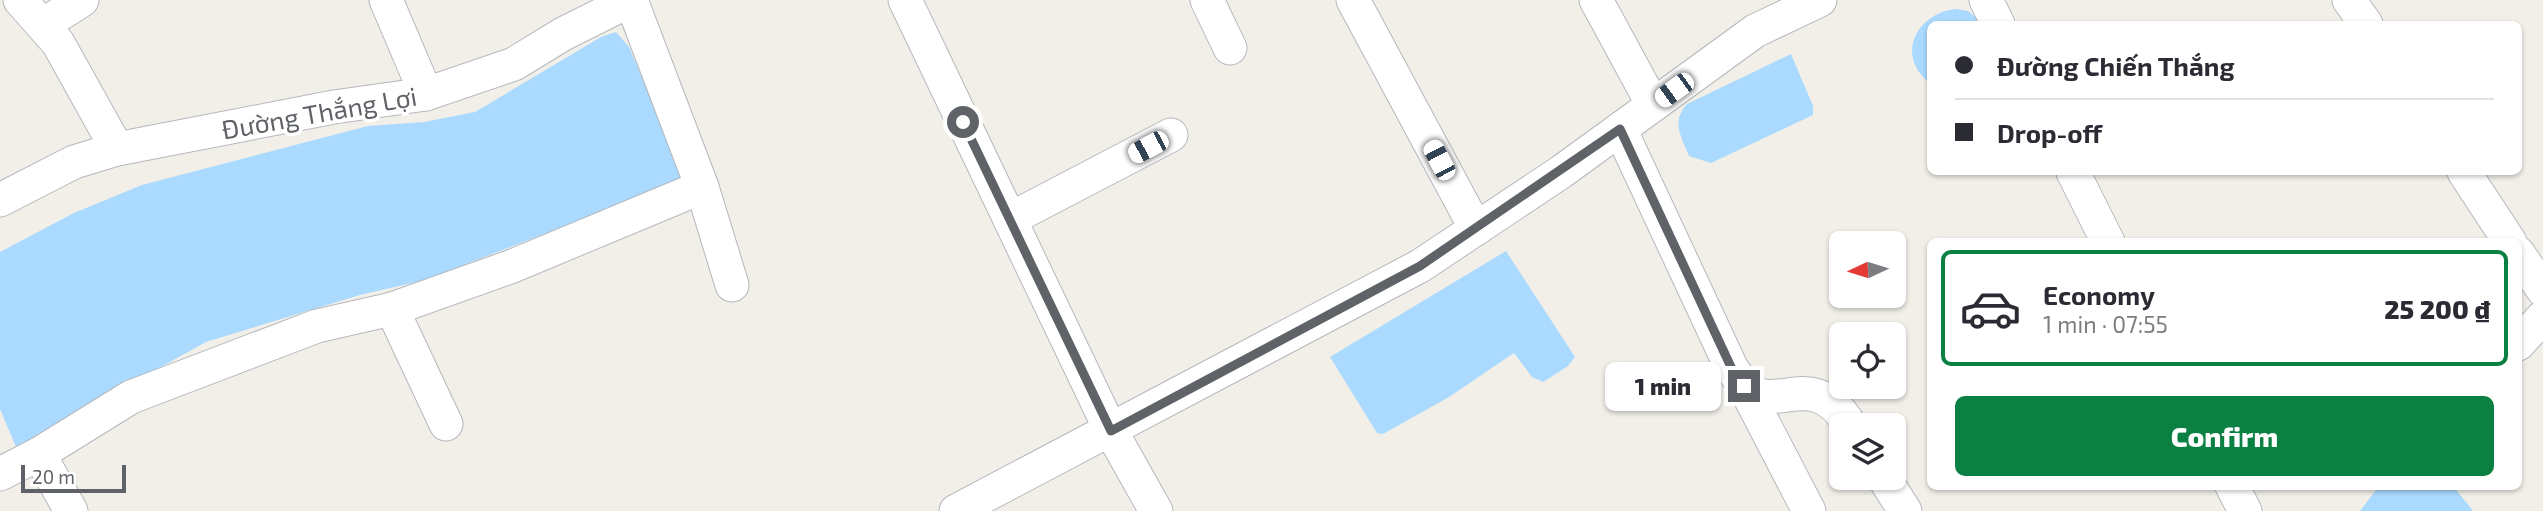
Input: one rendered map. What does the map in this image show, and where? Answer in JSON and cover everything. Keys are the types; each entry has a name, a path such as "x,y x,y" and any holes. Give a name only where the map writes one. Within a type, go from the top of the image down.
{"street":[{"path":"20,0 58,43 117,149"},
{"path":"43,25 82,0"},
{"path":"386,0 426,94"},
{"path":"631,0 702,187 732,285"},
{"name":"Đường Thắng Lợi","path":"0,200 74,162 117,149 334,107 426,94 514,64 563,34 631,0"},
{"path":"905,0 1111,431 1156,511"},
{"path":"1207,0 1230,48"},
{"path":"1353,0 1476,229"},
{"path":"1597,0 1653,105"},
{"path":"956,511 1420,266 1620,129 1755,31 1820,0"},
{"path":"1986,0 1996,21"},
{"path":"2349,0 2364,21"},
{"path":"1620,129 1731,367 1744,386 1809,511"},
{"path":"1010,219 1171,135"},
{"path":"2074,175 2106,238"},
{"path":"2466,175 2507,238"},
{"path":"0,474 39,454 131,397 317,326 392,309 510,267 702,187"},
{"path":"2522,259 2543,290"},
{"path":"392,309 446,424"},
{"path":"2522,340 2543,317"},
{"path":"1744,386 1771,398 1804,392 1827,399 1842,413"},
{"path":"39,454 71,511"},
{"path":"1892,490 1905,511"}],"water":[{"path":"1956,9 1968,11 1981,21 1927,21 1942,12"},
{"path":"1927,21 1927,80 1919,72 1912,49 1921,27"},
{"path":"616,32 629,47 686,179 425,280 360,295 206,342 16,447 0,409 0,252 74,213 142,185 368,126 424,122 475,112 601,37"},
{"path":"1791,54 1813,106 1813,115 1711,163 1689,156 1678,123 1687,104"},
{"path":"1506,251 1575,357 1568,366 1543,382 1532,377 1514,353 1449,397 1383,434 1377,433 1330,357"},
{"path":"2376,490 2456,490 2473,511 2360,511"}],"route":[{"path":"963,122 1111,431 1420,266 1561,172 1620,129 1731,367 1744,386"}]}
